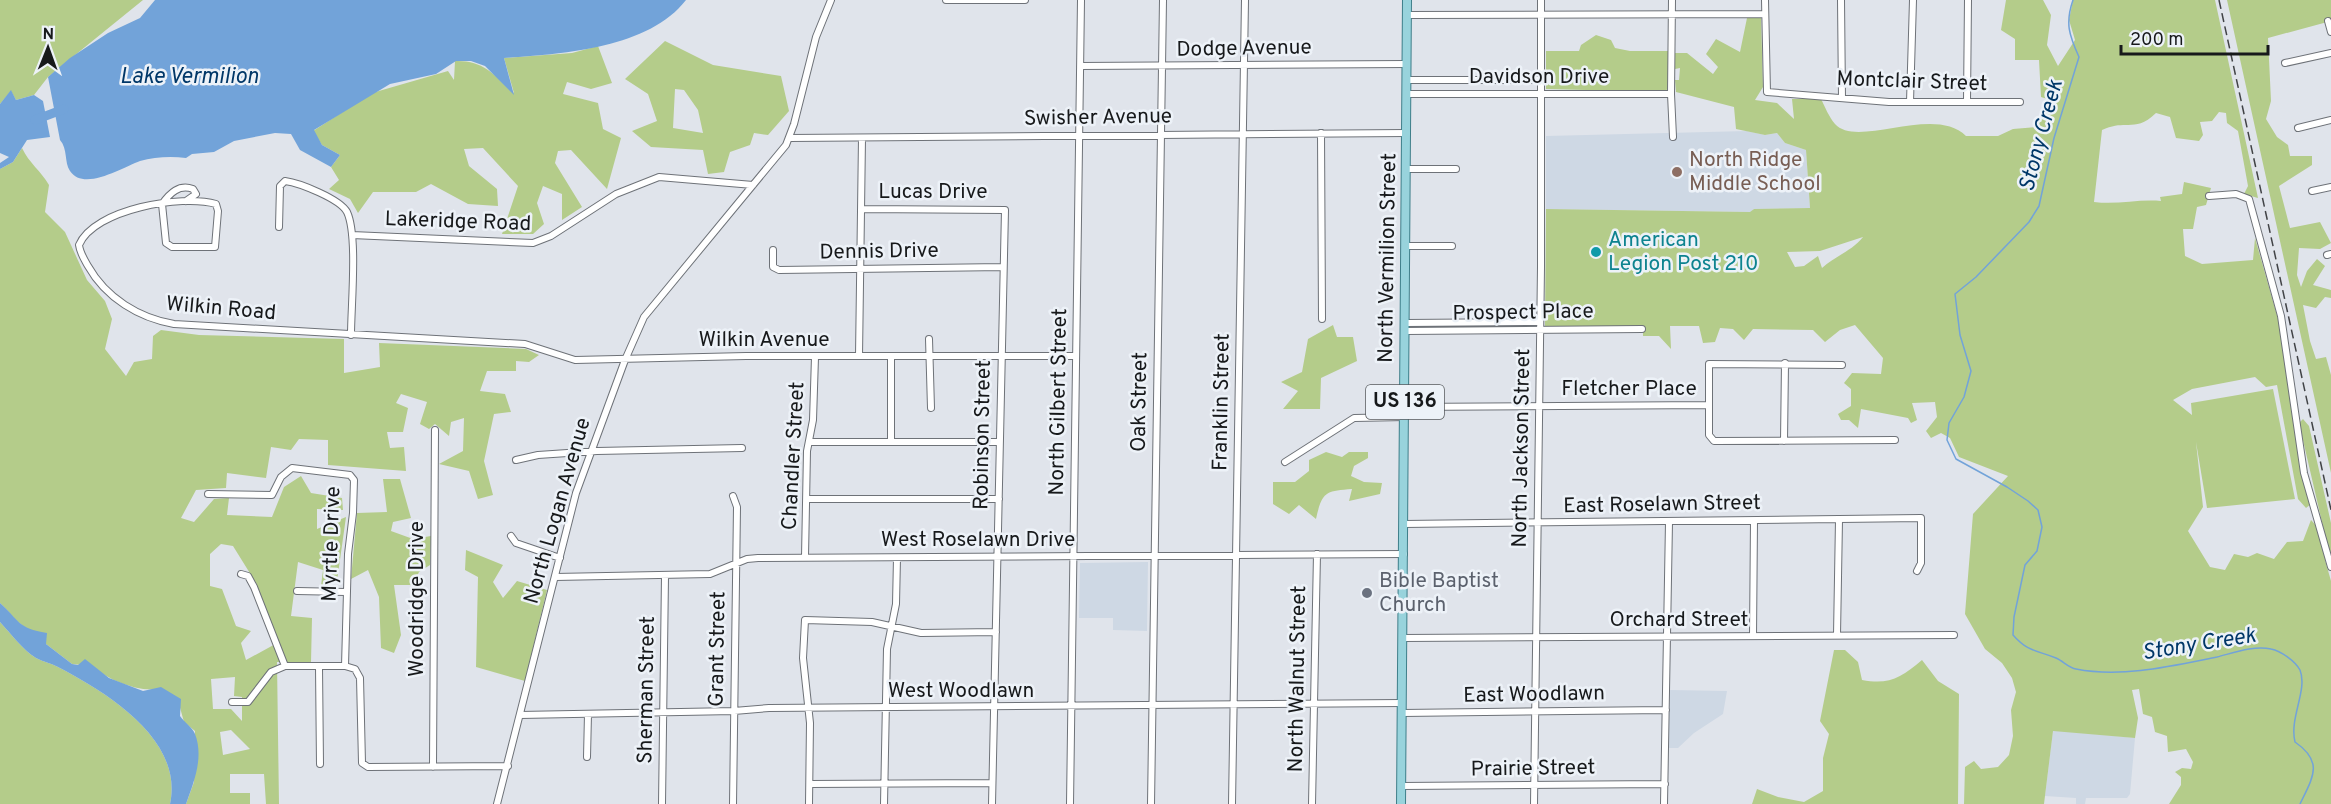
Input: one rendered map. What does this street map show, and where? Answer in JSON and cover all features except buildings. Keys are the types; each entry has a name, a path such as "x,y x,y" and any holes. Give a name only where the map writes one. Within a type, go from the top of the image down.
{"main road":[{"name":"North Vermilion Street","path":"1401,804 1407,246 1407,0"}],"street":[{"name":"North Logan Avenue","path":"497,804 560,558 590,452 625,360 644,317 789,138 816,37 831,0"},
{"path":"946,0 1025,0"},
{"name":"North Gilbert Street","path":"1070,804 1081,0"},
{"name":"Oak Street","path":"1151,804 1163,0"},
{"name":"Franklin Street","path":"1232,804 1245,0"},
{"name":"North Jackson Street","path":"1534,804 1540,326 1541,0"},
{"path":"1672,0 1673,137"},
{"path":"1407,15 1765,14 1765,0"},
{"path":"1841,0 1842,98"},
{"path":"1910,102 1913,0"},
{"path":"1967,101 1968,0"},
{"name":"Montclair Street","path":"1765,14 1767,92 1910,102 2020,102"},
{"path":"2328,21 2331,32"},
{"path":"2285,63 2331,53"},
{"name":"Dodge Avenue","path":"1080,66 1407,64"},
{"name":"Davidson Drive","path":"1407,80 1541,80"},
{"name":"Davidson Drive","path":"1407,94 1671,94"},
{"path":"2298,128 2331,120"},
{"path":"1321,133 1322,319"},
{"name":"Swisher Avenue","path":"789,138 1407,133"},
{"path":"859,357 862,138"},
{"path":"1407,169 1455,169"},
{"name":"Lakeridge Road","path":"352,235 533,243 551,236 616,194 659,177 753,185"},
{"path":"279,227 280,186 289,182 342,205 349,218 352,235 351,334"},
{"path":"162,204 186,201 216,204 218,211 215,247 169,246 163,230 162,204 173,192 184,187 193,189 196,194 186,201"},
{"path":"2312,191 2331,187"},
{"path":"2209,196 2236,194 2249,199 2281,316 2304,473 2331,567"},
{"name":"Wilkin Road","path":"162,204 108,217 83,237 79,245 81,254 97,280 129,308 150,319 184,326 456,341"},
{"name":"Lucas Drive","path":"861,209 1005,210"},
{"name":"Robinson Street","path":"992,804 992,713 995,707 1005,210"},
{"path":"1407,246 1452,246"},
{"name":"Dennis Drive","path":"773,250 773,267 779,270 1003,267"},
{"name":"Prospect Place","path":"1406,327 1540,326 1642,329"},
{"path":"929,339 931,408"},
{"name":"Wilkin Avenue","path":"456,341 530,345 574,360 1076,356"},
{"path":"891,356 891,442"},
{"name":"Chandler Street","path":"805,557 815,357"},
{"path":"1784,441 1785,363"},
{"path":"1842,365 1710,364 1709,435 1714,441 1894,440"},
{"name":"Fletcher Place","path":"1405,407 1709,405"},
{"path":"1285,462 1354,418 1405,417"},
{"name":"Woodridge Drive","path":"433,767 435,430"},
{"path":"809,442 999,442"},
{"path":"516,460 538,455 590,452 742,448"},
{"name":"Myrtle Drive","path":"207,494 272,495 284,474 296,467 350,475 354,480 346,592 345,666"},
{"name":"Grant Street","path":"733,496 737,507 733,804"},
{"path":"807,499 999,499"},
{"name":"East Roselawn Street","path":"1404,524 1921,518 1921,563 1917,571"},
{"path":"1837,635 1839,520"},
{"path":"1753,636 1754,521"},
{"path":"1664,804 1669,522"},
{"path":"511,536 516,543 560,558"},
{"name":"North Walnut Street","path":"1312,804 1317,554"},
{"name":"West Roselawn Drive","path":"555,577 710,574 726,570 737,562 747,559 805,557 1404,554"},
{"path":"884,804 887,649 896,603 897,558"},
{"path":"241,573 248,576 254,587 285,666"},
{"name":"Sherman Street","path":"662,804 665,576"},
{"path":"297,591 346,592"},
{"path":"809,804 809,708 803,658 805,621 860,621 921,633 996,632"},
{"name":"Orchard Street","path":"1403,638 1954,635"},
{"path":"232,702 248,702 270,672 285,666 345,666 355,669 360,678 362,763 368,767 508,766"},
{"path":"319,667 320,764"},
{"name":"West Woodlawn","path":"520,715 809,708 1402,703"},
{"name":"East Woodlawn","path":"1402,713 1666,710"},
{"path":"587,757 588,714"},
{"path":"810,784 992,783"},
{"name":"Prairie Street","path":"1402,786 1665,784"}],"shaded area":[{"name":"North Ridge Middle School","path":"1747,131 1765,135 1777,133 1785,143 1806,150 1810,208 1754,209 1751,212 1546,209 1546,136"},
{"path":"1148,562 1147,631 1113,630 1113,618 1079,618 1080,563"},
{"path":"1670,690 1727,691 1723,714 1694,733 1678,748 1668,748"},
{"path":"2053,730 2135,738 2130,794 2127,798 2086,798 2085,804 2076,804 2076,798 2045,796"}],"green space":[{"path":"0,0 143,0 48,77 34,95 16,100 11,91 0,104"},
{"path":"2006,0 2043,0 2051,15 2047,45 2058,66 2075,40 2069,20 2073,0 2215,0 2258,198 2244,194 2248,186 2238,131 2227,123 2226,113 2219,112 2212,121 2200,122 2203,135 2199,141 2176,138 2170,117 2156,113 2142,123 2118,125 2102,130 2094,202 2161,201 2160,197 2182,194 2184,182 2211,188 2206,205 2197,207 2193,229 2183,229 2185,256 2202,264 2253,260 2255,238 2280,326 2301,474 2311,504 2306,508 2298,499 2277,385 2266,387 2255,377 2192,389 2173,400 2192,415 2191,403 2273,389 2295,499 2207,508 2196,442 2203,507 2188,531 2210,567 2225,570 2234,554 2248,557 2257,553 2274,559 2287,542 2303,541 2311,520 2325,535 2299,423 2303,419 2309,426 2331,523 2331,558 2325,560 2331,581 2331,804 2169,804 2181,785 2181,777 2175,772 2182,768 2191,769 2193,762 2186,749 2168,752 2167,736 2155,732 2152,717 2143,714 2139,689 2132,690 2138,718 2135,738 2053,731 2044,804 1964,804 1965,767 1974,761 1981,769 1998,767 2009,755 2013,736 2011,710 2016,692 2012,678 2002,663 1985,649 1965,614 1973,514 2008,476 1959,457 1950,438 1941,433 1931,438 1926,431 1937,417 1935,402 1912,403 1917,420 1911,423 1908,418 1861,409 1858,428 1849,420 1841,420 1838,414 1851,406 1851,389 1844,383 1852,373 1881,374 1883,358 1855,325 1840,330 1825,342 1813,330 1753,329 1744,340 1733,329 1720,328 1715,342 1703,343 1699,326 1670,326 1671,349 1659,336 1643,336 1643,326 1545,326 1546,209 1750,212 1754,209 1810,208 1806,150 1785,143 1777,133 1765,135 1736,129 1734,107 1676,92 1675,80 1679,80 1680,68 1675,69 1675,53 1687,53 1713,74 1718,67 1706,54 1716,39 1740,52 1747,18 1761,18 1763,87 1755,100 1777,103 1794,119 1792,99 1821,99 1835,124 1846,130 1860,132 1935,124 1952,127 1966,136 1998,136 2013,129 2036,127 2054,101 2041,97 2039,60 2015,60 2015,39 2001,30","holes":["1863,237 1822,268 1818,256 1804,266 1795,267 1787,252 1820,251"]},
{"path":"2227,0 2331,0 2331,21 2268,38 2271,101 2266,119 2277,137 2288,145 2290,156 2312,156 2312,165 2279,186 2290,228 2320,222 2331,243 2320,249 2299,248 2297,275 2301,287 2307,271 2317,259 2325,266 2313,285 2331,290 2331,298 2325,297 2316,308 2303,305 2316,359 2326,357 2331,375 2331,473"},
{"path":"1596,35 1611,40 1615,48 1630,51 1670,51 1669,87 1665,92 1546,89 1546,51 1579,51 1581,45"},
{"path":"665,41 713,65 781,76 789,111 768,135 754,133 750,145 730,152 724,172 708,174 703,150 651,147 632,131 657,121 648,94 625,79","holes":["675,89 684,90 698,110 703,133 673,128"]},
{"path":"598,46 612,83 591,89 567,82 563,94 598,103 603,129 621,138 607,189 571,150 558,151 555,163 582,207 562,220 562,194 543,186 537,203 544,224 533,234 502,234 518,186 483,148 464,149 469,166 497,189 498,206 468,204 431,184 416,192 373,192 358,213 350,199 329,189 339,180 331,167 340,155 322,145 313,131 372,93 448,71 454,80 455,61 465,61 488,70 514,93 504,58 572,53"},
{"path":"22,148 49,185 45,212 65,232 87,280 105,301 112,319 105,349 126,376 134,362 152,359 153,336 161,330 199,335 344,339 344,373 380,367 379,343 526,349 539,355 529,362 516,361 516,371 487,371 480,391 505,394 511,412 494,414 484,461 493,495 478,499 469,471 439,464 463,451 464,418 451,422 449,436 435,424 429,429 420,424 427,402 401,394 396,403 408,408 403,432 387,432 390,448 404,447 406,471 328,465 328,440 299,439 291,450 271,447 266,478 227,473 226,488 196,490 181,518 194,522 214,499 229,498 227,515 272,517 284,487 301,476 311,493 342,498 343,510 317,509 317,529 346,517 337,581 321,586 323,570 298,562 291,616 312,618 311,662 277,662 279,804 266,804 264,774 230,774 230,793 250,793 250,804 186,804 194,782 195,731 184,722 179,704 161,688 135,687 115,681 93,666 72,664 46,644 43,633 29,630 0,603 0,169 13,162","holes":["221,544 233,546 256,583 279,642 246,660 241,643 251,631 236,626 222,589 210,586 210,554","235,677 234,696 242,697 242,721 231,709 213,709 211,679","231,730 250,749 223,755 220,732"]},
{"path":"1333,325 1337,337 1353,337 1357,361 1321,378 1320,409 1283,409 1298,391 1281,382 1302,372 1308,339"},
{"path":"1326,452 1342,457 1349,452 1368,452 1368,458 1354,466 1351,476 1364,482 1382,483 1380,494 1349,501 1352,489 1330,492 1320,503 1316,519 1299,505 1289,514 1273,504 1273,482 1295,482 1309,471 1309,460"},
{"path":"383,479 400,479 411,518 393,522 391,531 413,539 431,536 430,565 419,572 413,585 394,585 401,635 394,653 381,648 379,597 368,570 351,579 357,513 387,512"},
{"path":"466,550 503,565 493,582 503,598 517,581 547,590 525,681 476,667 478,577 465,570"},
{"path":"0,622 31,654 98,690 137,720 153,739 165,759 171,780 170,804 0,804"},
{"path":"1834,650 1845,650 1858,662 1862,680 1880,682 1894,679 1922,660 1938,681 1959,694 1958,804 1752,804 1757,789 1778,797 1804,802 1823,791 1823,758 1829,734 1820,721"}],"water":[{"name":"Lake Vermilion","path":"155,0 686,0 670,16 650,29 627,39 577,51 504,58 514,95 485,66 471,61 456,61 436,74 390,84 314,130 322,145 340,155 331,167 300,150 291,134 275,133 234,141 214,152 192,154 186,158 163,157 140,161 94,179 76,177 68,167 64,147 60,140 48,77 70,58 108,33 140,18"},
{"path":"11,90 16,100 34,95 43,101 50,137 27,140 13,162 0,169 0,163 9,157 0,153 0,104"},
{"path":"0,603 24,626 47,633 46,644 72,664 78,665 85,659 109,678 143,691 161,687 181,699 180,716 194,732 199,752 197,769 186,804 170,804 171,780 165,759 153,739 137,720 98,690 58,667 36,658 26,650 0,622"}],"waterway":[{"name":"Stony Creek","path":"2073,0 2069,29 2079,57 2054,138 2039,206 2029,222 1976,277 1955,294 1960,335 1971,371 1964,397 1949,423 1947,440 1956,459 2007,487 2038,510 2042,527 2037,551 2025,565 2014,617 2013,635 2023,645 2056,658 2073,668 2093,671 2147,670 2258,648 2275,650 2295,663 2302,678 2294,723 2295,742 2304,749 2313,763 2312,778 2300,804"},
{"path":"35,120 64,109"}],"railway":[{"path":"2219,0 2331,510"}],"place":[{"name":"North Ridge Middle School","path":"1677,172"},
{"name":"American Legion Post 210","path":"1596,252"},
{"name":"Bible Baptist Church","path":"1367,593"}]}
